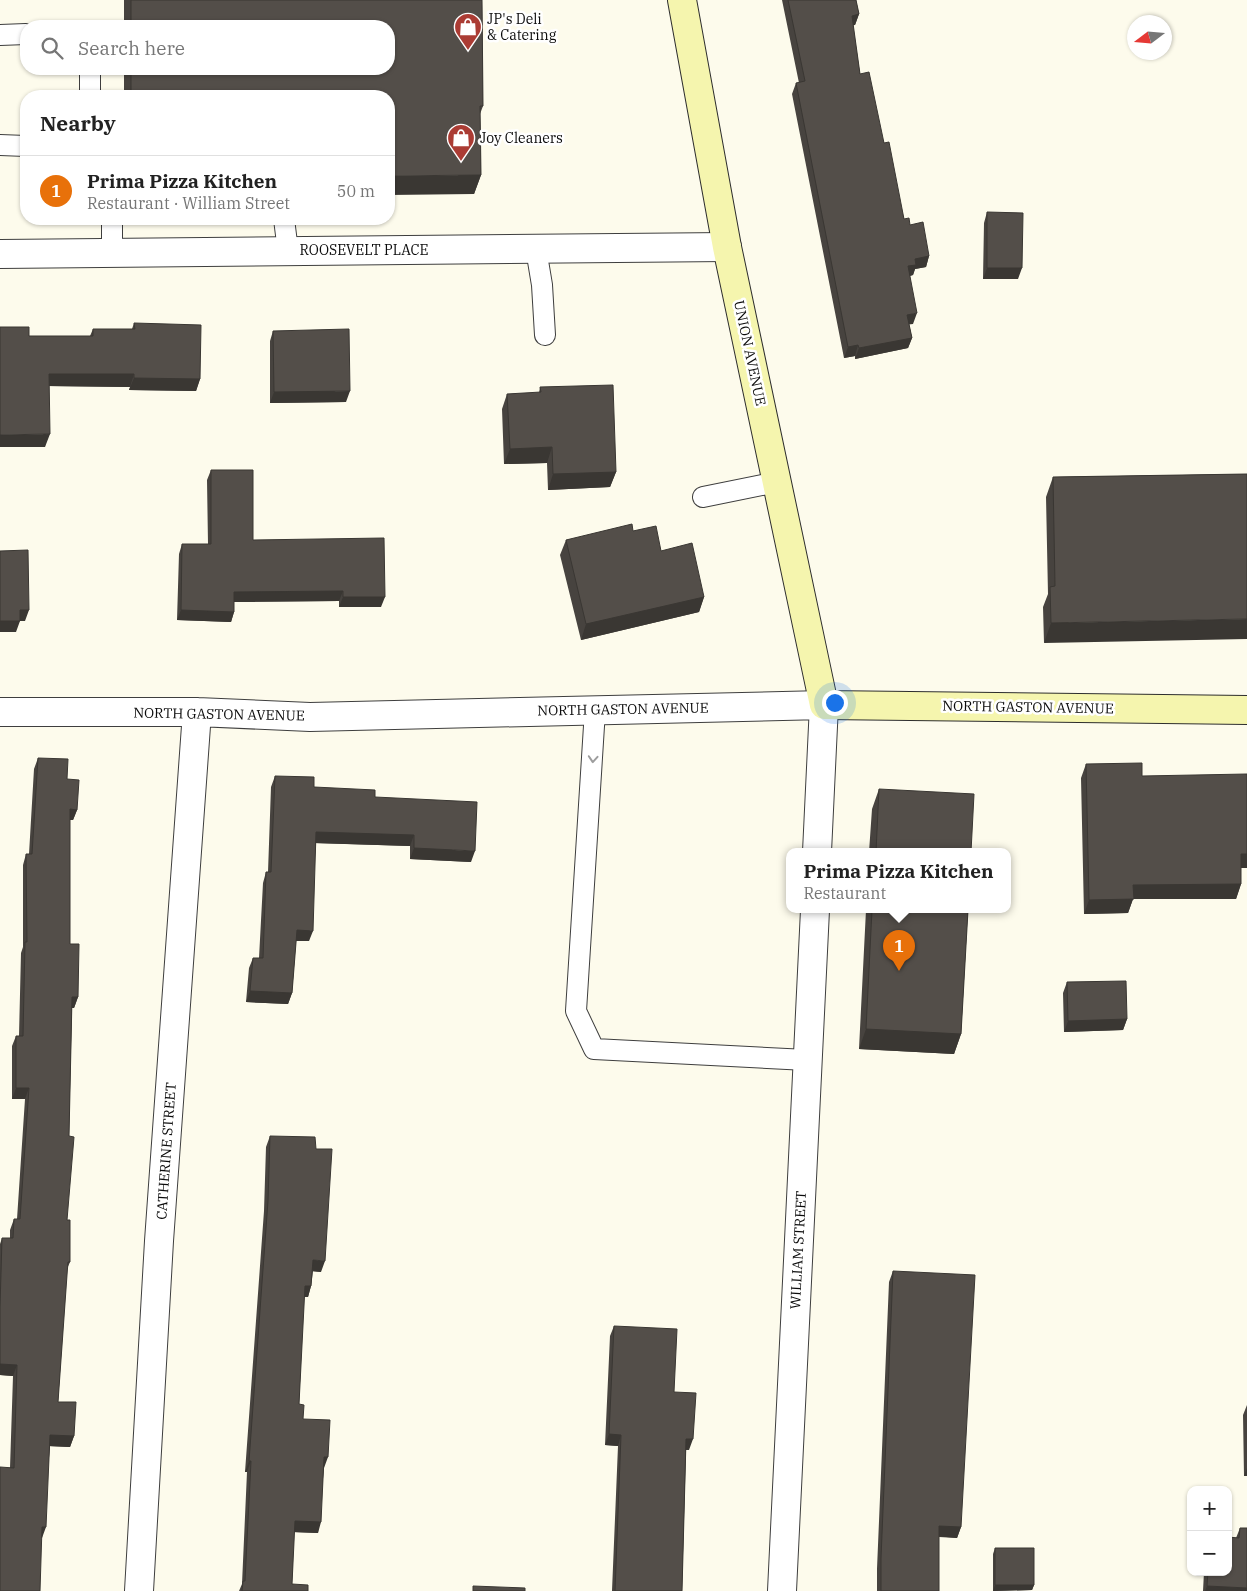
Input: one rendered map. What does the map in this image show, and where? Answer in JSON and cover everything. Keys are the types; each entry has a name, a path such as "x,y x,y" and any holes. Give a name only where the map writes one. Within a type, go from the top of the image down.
{"street":[{"name":"UNION AVENUE","path":"682,0 727,246 824,705"},
{"name":"ROOSEVELT PLACE","path":"0,254 727,246"},
{"name":"NORTH GASTON AVENUE","path":"0,712 197,712 310,716 824,705 1247,710"},
{"path":"817,848 824,705"},
{"name":"CATHERINE STREET","path":"139,1591 159,1241 197,712"},
{"name":"WILLIAM STREET","path":"782,1591 814,913"}],"lane":[{"path":"0,35 20,34"},
{"path":"90,75 90,90"},
{"path":"0,145 20,146"},
{"path":"112,225 112,253"},
{"path":"285,225 288,251"},
{"path":"536,249 542,285 545,334"},
{"path":"703,497 778,482"},
{"path":"595,710 576,1011 594,1049 807,1060"}],"building":[{"path":"131,0 482,0 483,106 480,106 481,175 395,176 395,90 131,90 131,75 395,75 395,20 131,20"},
{"path":"788,0 856,0 859,14 852,16 860,74 869,72 884,143 889,142 904,219 909,218 910,225 923,222 929,256 915,259 916,265 908,266 917,313 907,315 912,338 859,348 858,345 848,347 796,83 805,81"},
{"path":"987,212 1023,213 1022,268 987,268"},
{"path":"134,323 201,325 200,379 134,378 134,374 49,374 50,434 0,435 0,327 29,327 29,336 93,336 93,329 135,329"},
{"path":"349,329 350,391 274,392 273,331"},
{"path":"613,385 616,472 553,474 552,447 510,449 507,394 541,392 540,387"},
{"path":"211,470 253,470 253,540 384,538 385,597 343,597 343,591 234,592 234,612 181,610 182,544 211,544"},
{"path":"1247,474 1247,619 1051,623 1050,587 1055,586 1053,477"},
{"path":"632,524 633,531 656,526 661,551 692,543 704,597 586,624 566,540"},
{"path":"28,550 29,610 20,610 20,621 0,621 0,551"},
{"path":"38,758 68,759 67,779 79,780 77,810 70,809 70,944 79,944 78,997 72,997 69,1136 74,1137 67,1220 70,1220 70,1262 68,1262 58,1402 76,1402 74,1436 50,1435 46,1527 42,1527 40,1591 0,1591 0,1467 14,1468 17,1365 0,1364 2,1238 13,1238 14,1219 20,1219 29,1088 16,1088 16,1036 23,1036 25,942 27,942 26,854 32,854"},
{"path":"1142,763 1142,776 1247,774 1247,854 1241,854 1241,884 1133,885 1134,899 1089,900 1086,764"},
{"path":"275,776 314,777 314,787 375,790 375,797 477,802 475,851 414,848 414,835 316,832 313,931 297,930 292,993 250,991 253,958 263,958 266,872 271,872"},
{"path":"879,789 974,794 971,848 876,848"},
{"path":"872,913 968,913 961,1034 866,1029"},
{"path":"1126,981 1127,1019 1068,1021 1067,982"},
{"path":"270,1136 315,1137 316,1149 332,1149 325,1261 313,1260 311,1286 305,1286 299,1404 304,1405 303,1419 330,1420 328,1457 324,1457 321,1522 295,1521 292,1584 308,1585 308,1591 242,1591 243,1581 245,1581 251,1461 249,1461 268,1201"},
{"path":"893,1271 975,1275 961,1527 939,1526 939,1591 881,1591"},
{"path":"614,1326 677,1329 674,1392 696,1393 693,1439 686,1439 682,1591 615,1591 621,1435 609,1434"},
{"path":"1240,1528 1247,1528 1247,1588 1207,1586 1208,1576 1232,1576 1232,1537 1239,1538"},
{"path":"995,1548 1034,1548 1034,1585 995,1585"},
{"path":"473,1586 525,1588 525,1591 473,1591"}],"place":[{"name":"JP's Deli & Catering","path":"468,51"},
{"name":"Joy Cleaners","path":"461,162"},
{"name":"Prima Pizza Kitchen","path":"899,971"}]}
